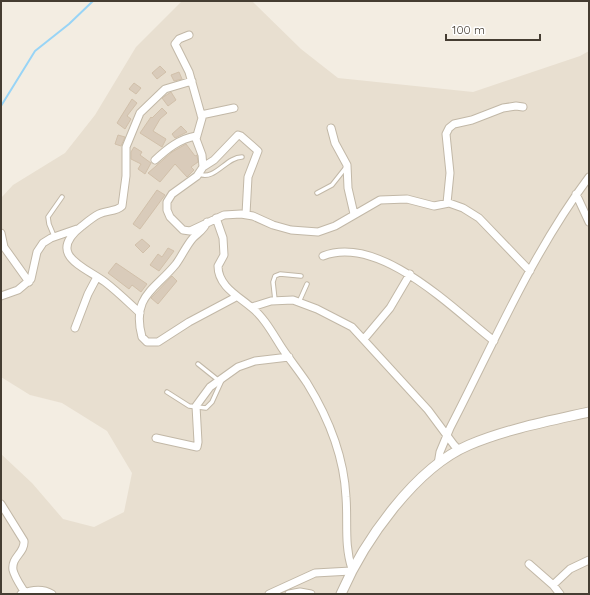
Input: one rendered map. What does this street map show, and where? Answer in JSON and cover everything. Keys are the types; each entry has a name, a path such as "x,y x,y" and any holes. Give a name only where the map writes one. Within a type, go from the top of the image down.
{"street":[{"path":"190,35 179,39 175,44 192,81 201,115 201,125 196,136 202,155 203,167"},
{"path":"140,313 97,277 78,266 70,257 68,244 69,239 97,215 119,209 122,206 126,176 125,151 129,137 140,113 166,89 192,81"},
{"path":"447,203 450,173 446,134 449,128 454,124 472,120 503,108 516,106 523,107"},
{"path":"201,115 234,108"},
{"path":"331,128 334,143 347,166 348,188 354,214"},
{"path":"246,214 248,177 258,151 238,135 214,160 203,167 199,174 172,194 167,202 167,210 179,227 187,231 216,218 231,214 246,214 278,227 301,232 330,229 374,202 386,199 418,201 434,206 447,203 463,208 479,218 530,271"},
{"path":"155,160 172,146 186,138 196,136"},
{"path":"438,464 440,452 447,436 530,271 576,194 589,177"},
{"path":"576,194 589,222"},
{"path":"216,218 223,238 224,251 224,258 218,266 218,271 236,298 252,307 266,323 289,358 320,407 341,461 346,498 347,552 352,570"},
{"path":"207,222 203,229 188,244 177,263 147,294 141,305 140,313 142,337 147,342 156,343 189,322 236,298"},
{"path":"1,296 18,290 33,277 36,258 40,247 47,240 54,236 78,230"},
{"path":"1,232 4,248 28,282"},
{"path":"323,256 355,252 384,261 410,274 440,296 494,341"},
{"path":"364,339 390,308 410,274"},
{"path":"75,328 88,294 97,277"},
{"path":"252,307 275,300 299,302 345,322 364,339 428,410 459,450"},
{"path":"156,438 196,447 198,442 196,408 204,392 225,374 238,366 255,361 289,358"},
{"path":"341,594 352,570 378,527 400,502 438,464 459,450 479,442 513,431 589,412"},
{"path":"1,504 24,541 24,547 15,558 13,566 23,593 40,590 52,594"},
{"path":"1,513 9,516"},
{"path":"553,585 570,569 589,560"},
{"path":"529,564 553,585 560,594"},
{"path":"269,594 315,573 352,570"},
{"path":"289,594 300,592 311,594"}],"lane":[{"path":"199,174 208,175 218,170 232,159 242,157"},
{"path":"317,193 332,185 347,166"},
{"path":"54,236 48,217 62,197"},
{"path":"275,300 273,282 275,276 280,274 301,276"},
{"path":"299,302 307,284"},
{"path":"198,364 218,380"},
{"path":"167,392 196,408 206,408 210,405 225,374"}],"shaded area":[{"path":"182,1 252,1 301,49 338,78 473,92 580,56 589,51 589,594 1,594 1,454 32,483 63,519 94,527 124,512 132,473 107,431 62,403 30,395 1,377 1,198 13,185 65,153 95,115 136,47"}],"building":[{"path":"160,66 166,72 157,79 152,73"},
{"path":"179,72 182,79 174,81 171,75"},
{"path":"134,83 141,88 136,94 129,89"},
{"path":"171,92 176,100 168,106 162,98"},
{"path":"132,99 137,103 127,116 131,119 125,129 117,123"},
{"path":"162,108 167,113 160,119 153,131 166,139 162,147 140,133 151,117 152,118"},
{"path":"181,126 187,132 175,138 172,134"},
{"path":"118,135 125,137 121,146 115,144"},
{"path":"186,144 195,156 197,155 198,162 191,167 194,170 187,177 175,164 160,182 148,173 172,152"},
{"path":"134,147 142,152 140,155 151,163 145,174 138,169 141,164 131,159 131,152"},
{"path":"157,190 165,195 140,229 133,224"},
{"path":"142,239 150,246 143,253 135,245"},
{"path":"168,248 174,251 159,271 150,265 158,254 162,257"},
{"path":"116,263 147,284 141,292 132,285 129,289 108,273"},
{"path":"172,276 177,281 158,304 151,298"}],"waterway":[{"path":"1,106 35,51 69,24 93,1"}]}
